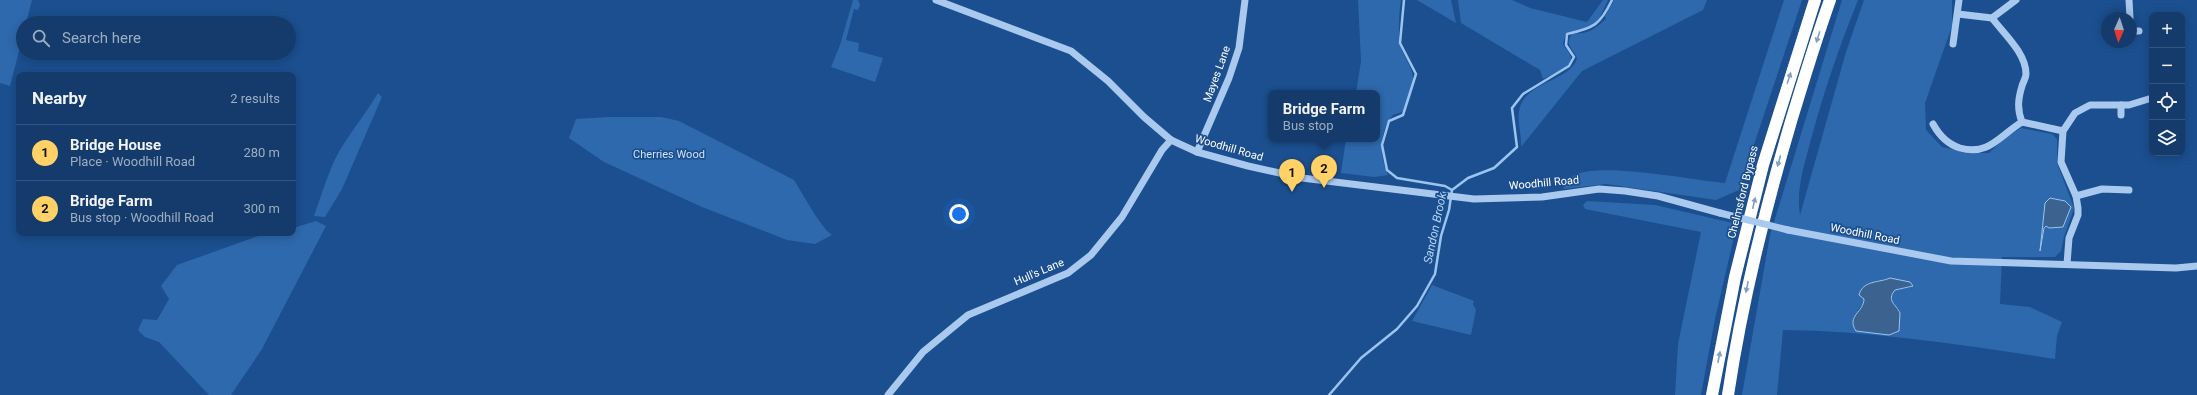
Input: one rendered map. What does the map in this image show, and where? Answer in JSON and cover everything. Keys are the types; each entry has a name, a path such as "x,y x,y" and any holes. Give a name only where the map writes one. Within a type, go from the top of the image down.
{"highway":[{"name":"Chelmsford Bypass","path":"1712,395 1735,277 1762,165 1815,0"},
{"path":"1728,395 1749,278 1768,200 1806,73 1830,0"}],"street":[{"name":"Woodhill Road","path":"936,0 1071,51 1108,81 1144,117 1171,140 1197,152 1248,166 1302,178 1474,199 1520,198 1599,189 1625,191 1658,196 1788,230 1951,261 2176,268 2197,266"},
{"name":"Mayes Lane","path":"1197,152 1229,78 1239,48 1245,0"},
{"path":"1953,44 1958,14 1958,0"},
{"path":"1958,14 1992,18 2016,0"},
{"path":"2129,0 2130,12"},
{"path":"1992,18 2017,50 2024,64 2026,75 2018,102 2018,113 2022,122"},
{"path":"2067,264 2069,238 2078,215 2076,196 2061,162 2063,131 2076,113 2090,104 2129,105 2149,99"},
{"path":"2121,105 2121,115"},
{"path":"1933,124 1940,135 1954,146 1973,152 1986,148 2022,122 2063,131"},
{"name":"Hull's Lane","path":"888,395 923,352 968,315 1068,272 1091,255 1122,217 1162,150 1171,140"},
{"path":"2076,196 2102,189 2129,190"}],"green space":[{"path":"0,0 32,0 28,16 16,16 17,60 10,86 0,83"},
{"path":"853,0 858,0 860,5 858,10 854,9 846,40 859,43 858,51 883,58 875,82 831,67 840,45"},
{"path":"1358,0 1401,0 1399,21 1400,43 1412,72 1413,83 1407,106 1402,112 1392,116 1385,129 1382,153 1388,175 1374,177 1341,173 1346,142 1380,142 1380,90 1356,90 1361,61"},
{"path":"1417,0 1451,0 1456,23"},
{"path":"1458,0 1512,0 1530,8 1587,22 1603,0 1608,0 1599,19 1592,26 1566,33 1563,44 1570,55 1571,59 1569,63 1562,70 1543,79 1540,70 1461,23"},
{"path":"1614,0 1707,0 1703,10 1582,71 1521,147 1519,112 1525,98 1532,91 1567,71 1573,65 1577,58 1569,44 1572,34 1590,31 1606,19 1605,16"},
{"path":"1784,0 1802,0 1739,190 1716,200 1606,184 1563,189 1569,179 1575,175 1588,171 1605,170 1647,173 1725,183"},
{"path":"1842,0 1858,0 1844,35 1820,107 1810,143 1800,187 1800,215 1846,52 1864,0 1952,0 1952,26 1925,103 1926,130 1942,147 1971,153 1989,153 2005,138 2021,128 2052,134 2057,139 2057,163 2074,208 2061,251 2055,257 2002,257 2000,304 2030,307 2062,322 2057,336 2055,359 1885,336 1783,330 1777,395 1742,395 1770,235","holes":["1890,278 1910,282 1912,287 1895,290 1891,294 1892,303 1900,311 1857,311 1864,303 1864,299 1859,295 1867,285"]},
{"path":"378,93 382,97 342,189 325,217 314,216 335,159"},
{"name":"Cherries Wood","path":"609,117 661,117 679,121 794,180 815,215 826,230 832,235 815,244 787,240 702,207 604,162 569,138 576,119"},
{"path":"1587,201 1655,205 1737,224 1715,319 1701,395 1675,395 1678,344 1701,232 1585,209 1583,205"},
{"path":"316,221 326,226 262,349 231,395 209,395 159,342 145,337 138,330 143,319 157,320 169,299 161,286 177,265 258,236 296,236 296,227"},
{"path":"1432,285 1474,301 1473,304 1476,310 1471,335 1412,321"}],"shaded area":[{"path":"2050,198 2065,201 2071,207 2063,227 2049,228 2046,226 2044,228 2040,251 2045,203"},
{"path":"1890,278 1910,282 1913,286 1895,290 1891,297 1900,313 1899,331 1889,335 1856,331 1853,326 1854,318 1864,299 1859,295 1861,290 1868,284"}],"waterway":[{"path":"1404,0 1400,43 1416,74 1403,115 1389,121 1382,145 1387,170 1397,178 1445,186 1452,190"},
{"name":"Sandon Brook","path":"1329,395 1361,358 1397,329 1417,306 1435,274 1441,236 1449,210 1452,190 1468,178 1494,168 1517,147 1512,108 1523,94 1569,66 1574,57 1566,45 1567,34 1584,30 1595,24 1604,15 1612,0"}],"place":[{"name":"Bridge Farm","path":"1324,188"},
{"name":"Bridge House","path":"1292,192"}]}
